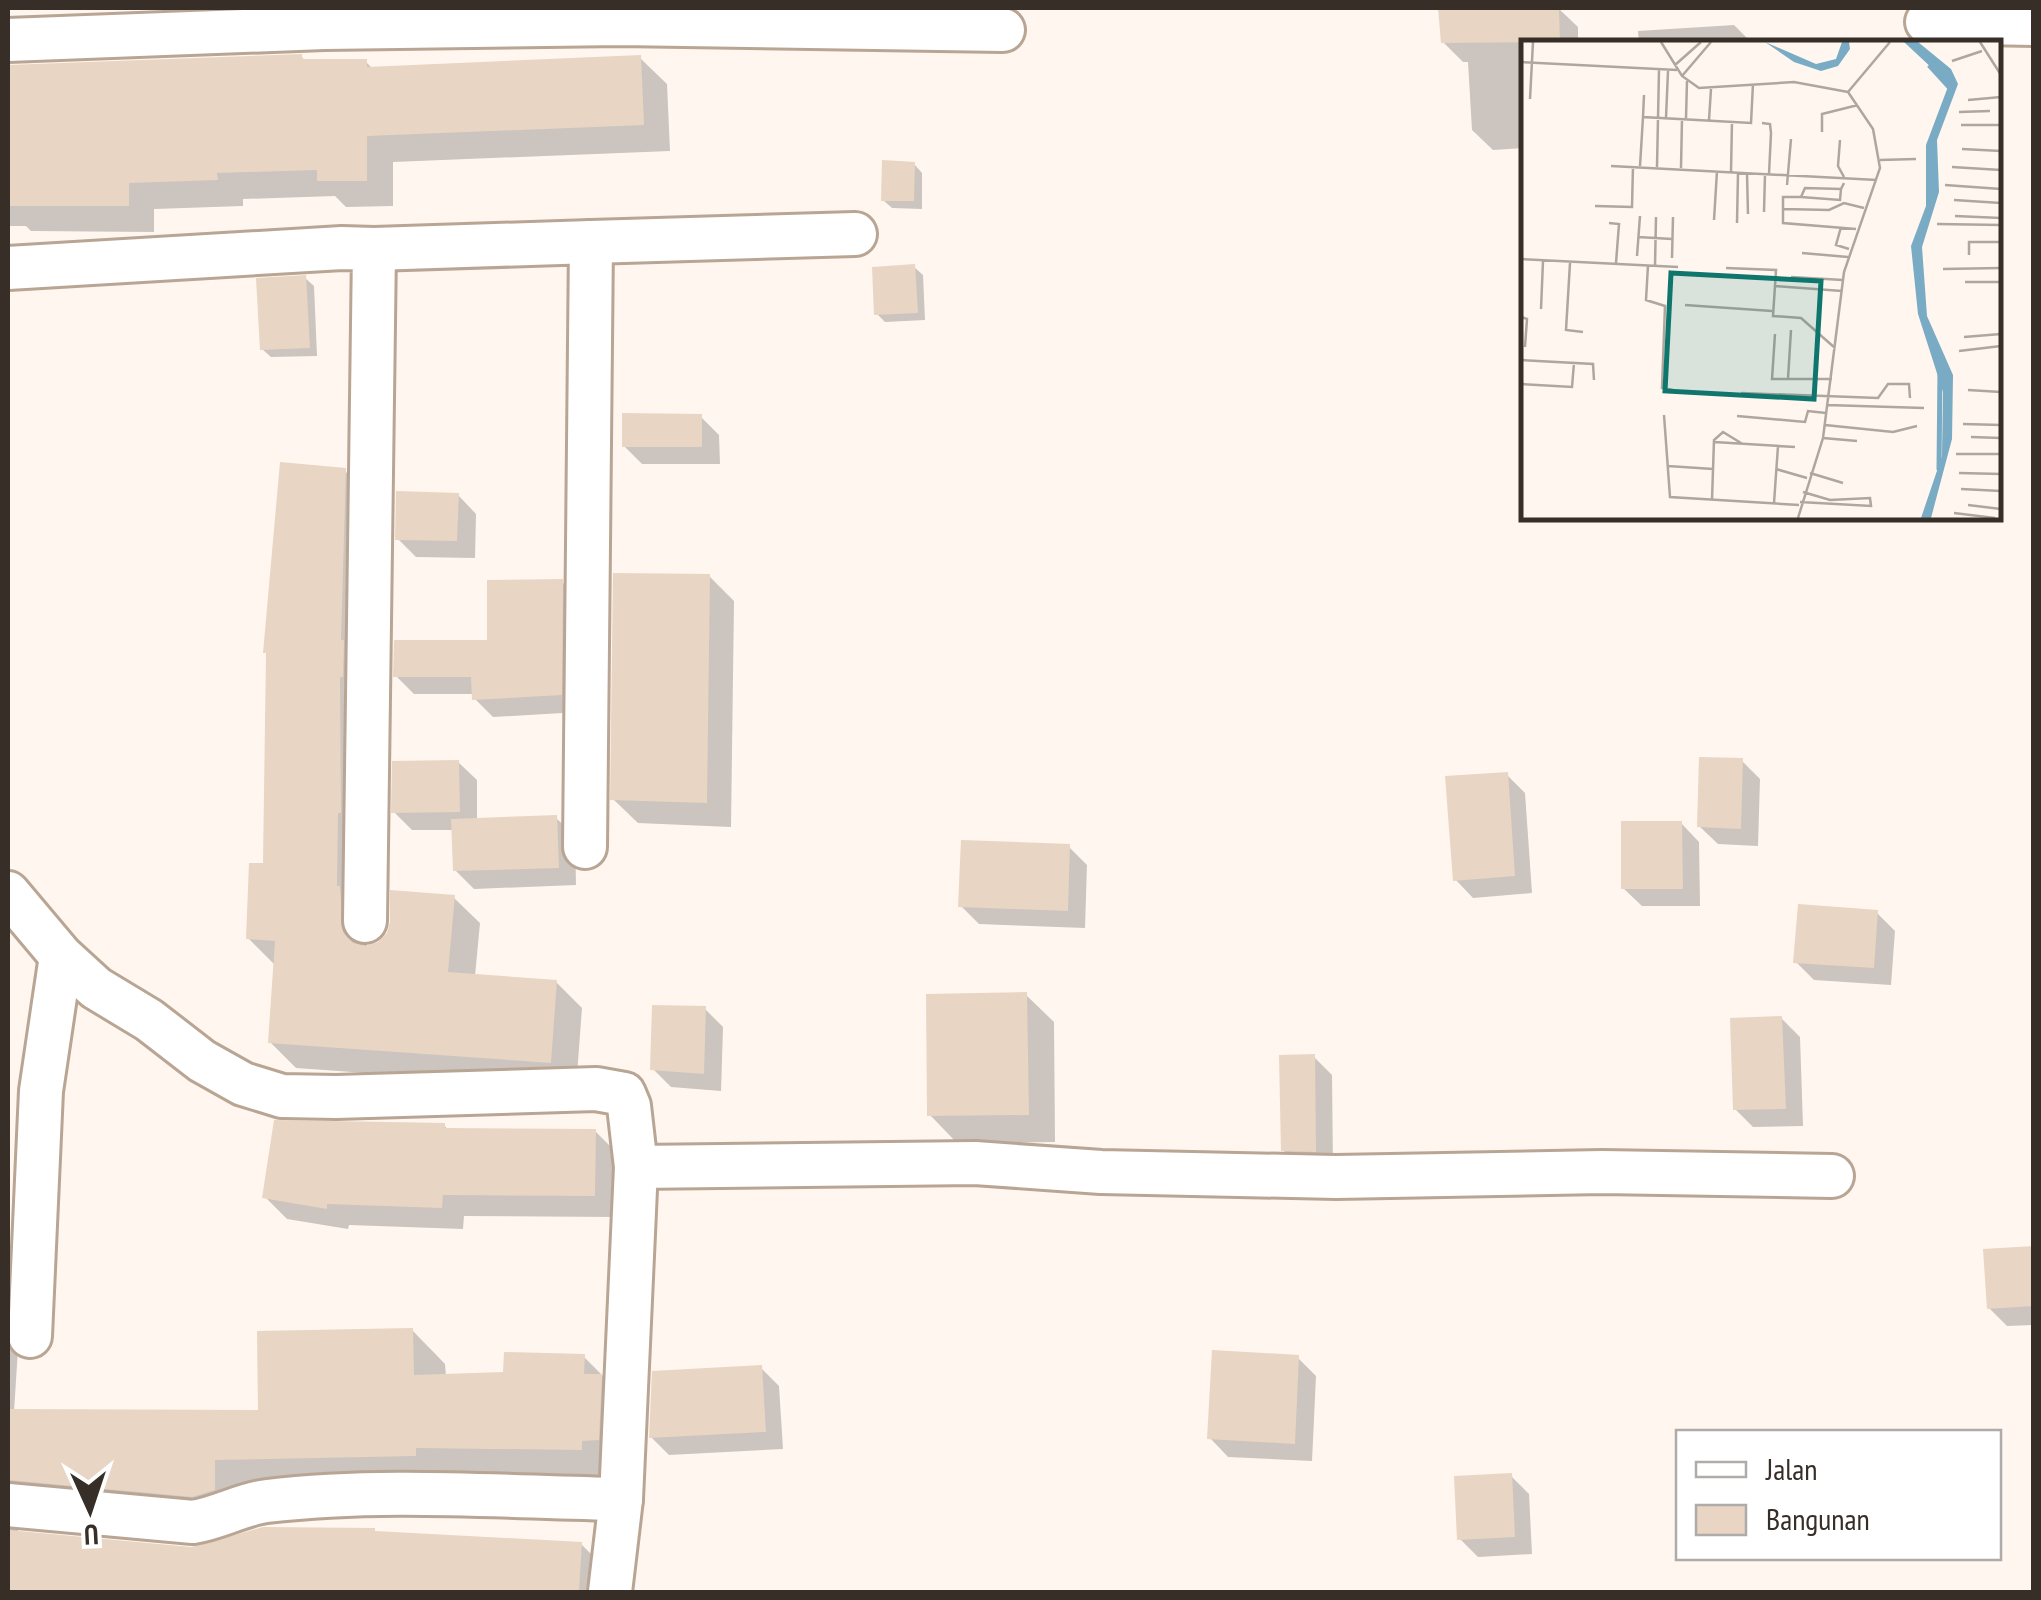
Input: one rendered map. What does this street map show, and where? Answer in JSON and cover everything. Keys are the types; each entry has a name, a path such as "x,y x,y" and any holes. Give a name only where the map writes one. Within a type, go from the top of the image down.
{"street":[{"path":"1927,22 2034,24"},
{"path":"8,40 324,28 622,24 1003,30"},
{"path":"8,268 342,248 856,234"},
{"path":"584,847 591,242"},
{"path":"365,921 374,249"},
{"path":"8,893 61,956 96,988 149,1020 202,1061 243,1084 282,1096 336,1098 596,1089 624,1094 630,1106 636,1167 621,1499 610,1592"},
{"path":"30,1336 41,1090 61,956"},
{"path":"636,1167 975,1163 1101,1172 1336,1177 1602,1172 1832,1176"},
{"path":"8,1505 194,1522 266,1501 385,1495 621,1499"}],"building":[{"path":"1438,8 1559,8 1560,40 1441,43"},
{"path":"302,54 302,59 367,59 367,67 641,55 644,125 367,136 367,181 317,181 317,170 217,173 218,180 129,183 129,206 8,206 8,65"},
{"path":"882,160 915,162 914,201 881,201"},
{"path":"915,264 918,313 874,315 872,267"},
{"path":"306,275 310,348 260,350 256,278"},
{"path":"622,413 702,414 702,447 622,447"},
{"path":"280,462 346,468 337,886 343,932 353,943 366,946 378,942 387,933 390,922 390,890 455,895 448,972 557,980 551,1063 268,1043 275,941 246,939 249,863 263,863 263,653"},
{"path":"396,491 459,493 457,541 395,540"},
{"path":"613,573 710,574 707,803 610,800"},
{"path":"563,579 562,695 472,700 471,677 393,677 394,640 487,640 487,580"},
{"path":"1699,757 1743,758 1741,829 1697,827"},
{"path":"459,760 460,812 391,813 392,761"},
{"path":"1508,772 1515,876 1453,881 1445,776"},
{"path":"557,815 559,868 453,871 451,819"},
{"path":"1621,821 1682,821 1683,889 1621,889"},
{"path":"961,840 1070,844 1068,911 958,907"},
{"path":"1798,904 1878,910 1874,968 1793,963"},
{"path":"1027,992 1029,1115 927,1116 926,994"},
{"path":"652,1005 706,1006 704,1074 650,1070"},
{"path":"1782,1016 1786,1109 1733,1110 1730,1018"},
{"path":"1315,1054 1316,1152 1281,1151 1279,1055"},
{"path":"274,1120 445,1123 445,1128 596,1129 595,1196 443,1195 442,1208 327,1204 327,1209 262,1198"},
{"path":"2034,1246 2034,1306 1987,1309 1983,1249"},
{"path":"413,1328 414,1375 503,1372 504,1352 585,1354 584,1374 602,1374 599,1440 582,1441 582,1450 416,1448 416,1456 215,1460 215,1490 192,1497 8,1480 8,1409 258,1410 257,1331"},
{"path":"1212,1350 1299,1355 1295,1444 1207,1439"},
{"path":"762,1365 766,1432 649,1438 652,1371"},
{"path":"1512,1473 1515,1537 1457,1540 1454,1476"},
{"path":"263,1527 375,1528 582,1542 579,1592 8,1592 8,1530 191,1547"}]}
